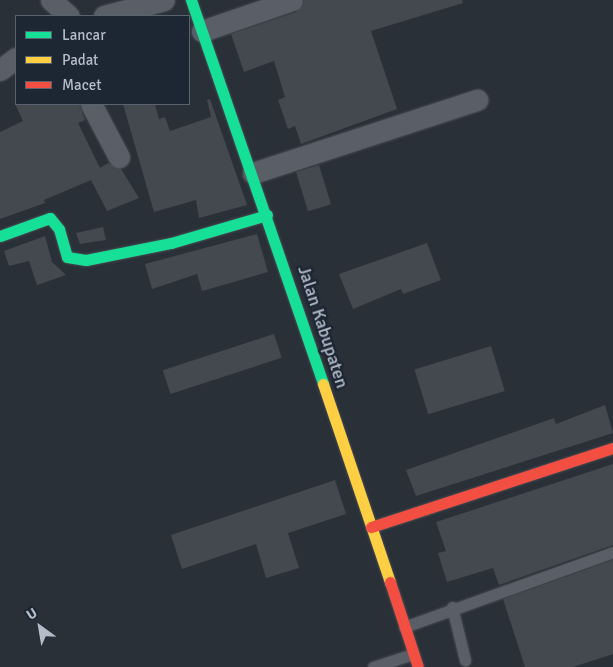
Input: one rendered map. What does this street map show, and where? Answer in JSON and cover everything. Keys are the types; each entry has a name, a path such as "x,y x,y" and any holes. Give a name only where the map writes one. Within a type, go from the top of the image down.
{"main road":[{"name":"Jalan Kabupaten","path":"191,0 253,173 418,667"},
{"path":"0,236 50,218 59,229 67,257 70,260 86,260 171,243 267,215"},
{"path":"371,526 613,448"}],"street":[{"path":"51,0 67,15"},
{"path":"108,15 164,0"},
{"path":"202,31 292,0"},
{"path":"0,70 15,59"},
{"path":"253,173 477,100"},
{"path":"91,105 119,157"}],"lane":[{"path":"404,627 452,607 613,552"},
{"path":"452,607 465,660"},
{"path":"372,667 413,654"}],"building":[{"path":"304,0 462,0 463,3 371,31 397,109 301,144 295,126 288,129 278,100 285,97 274,61 244,72 231,34 296,12"},
{"path":"210,99 247,205 199,218 196,200 154,212 123,105 155,105 159,119 165,117 170,131 211,117 207,100"},
{"path":"15,105 79,105 85,120 78,123 100,168 108,163 121,169 139,198 107,211 91,180 44,200 45,203 0,219 0,132 23,121"},
{"path":"319,165 331,204 308,211 296,172"},
{"path":"103,227 106,240 80,244 76,233"},
{"path":"257,234 268,272 202,291 197,274 152,289 145,264"},
{"path":"45,236 52,262 66,275 37,285 29,261 9,266 4,251"},
{"path":"427,243 441,280 403,294 401,289 353,309 339,274"},
{"path":"274,334 282,358 170,394 163,370"},
{"path":"491,346 505,391 428,414 414,369"},
{"path":"605,405 613,433 416,496 406,470 554,418 556,424"},
{"path":"613,464 613,545 499,585 493,568 447,582 438,553 446,551 436,522"},
{"path":"335,480 346,514 288,533 299,568 266,578 256,544 182,569 171,535"},
{"path":"613,560 613,654 573,667 525,667 503,599"}],"traffic: fast":[{"path":"191,0 323,384"},
{"path":"0,236 50,218 59,229 67,257 86,260 171,243 267,215"}],"traffic: slow":[{"path":"323,384 390,582"}],"traffic: jam":[{"path":"371,527 613,448"},
{"path":"390,582 418,667"}]}
